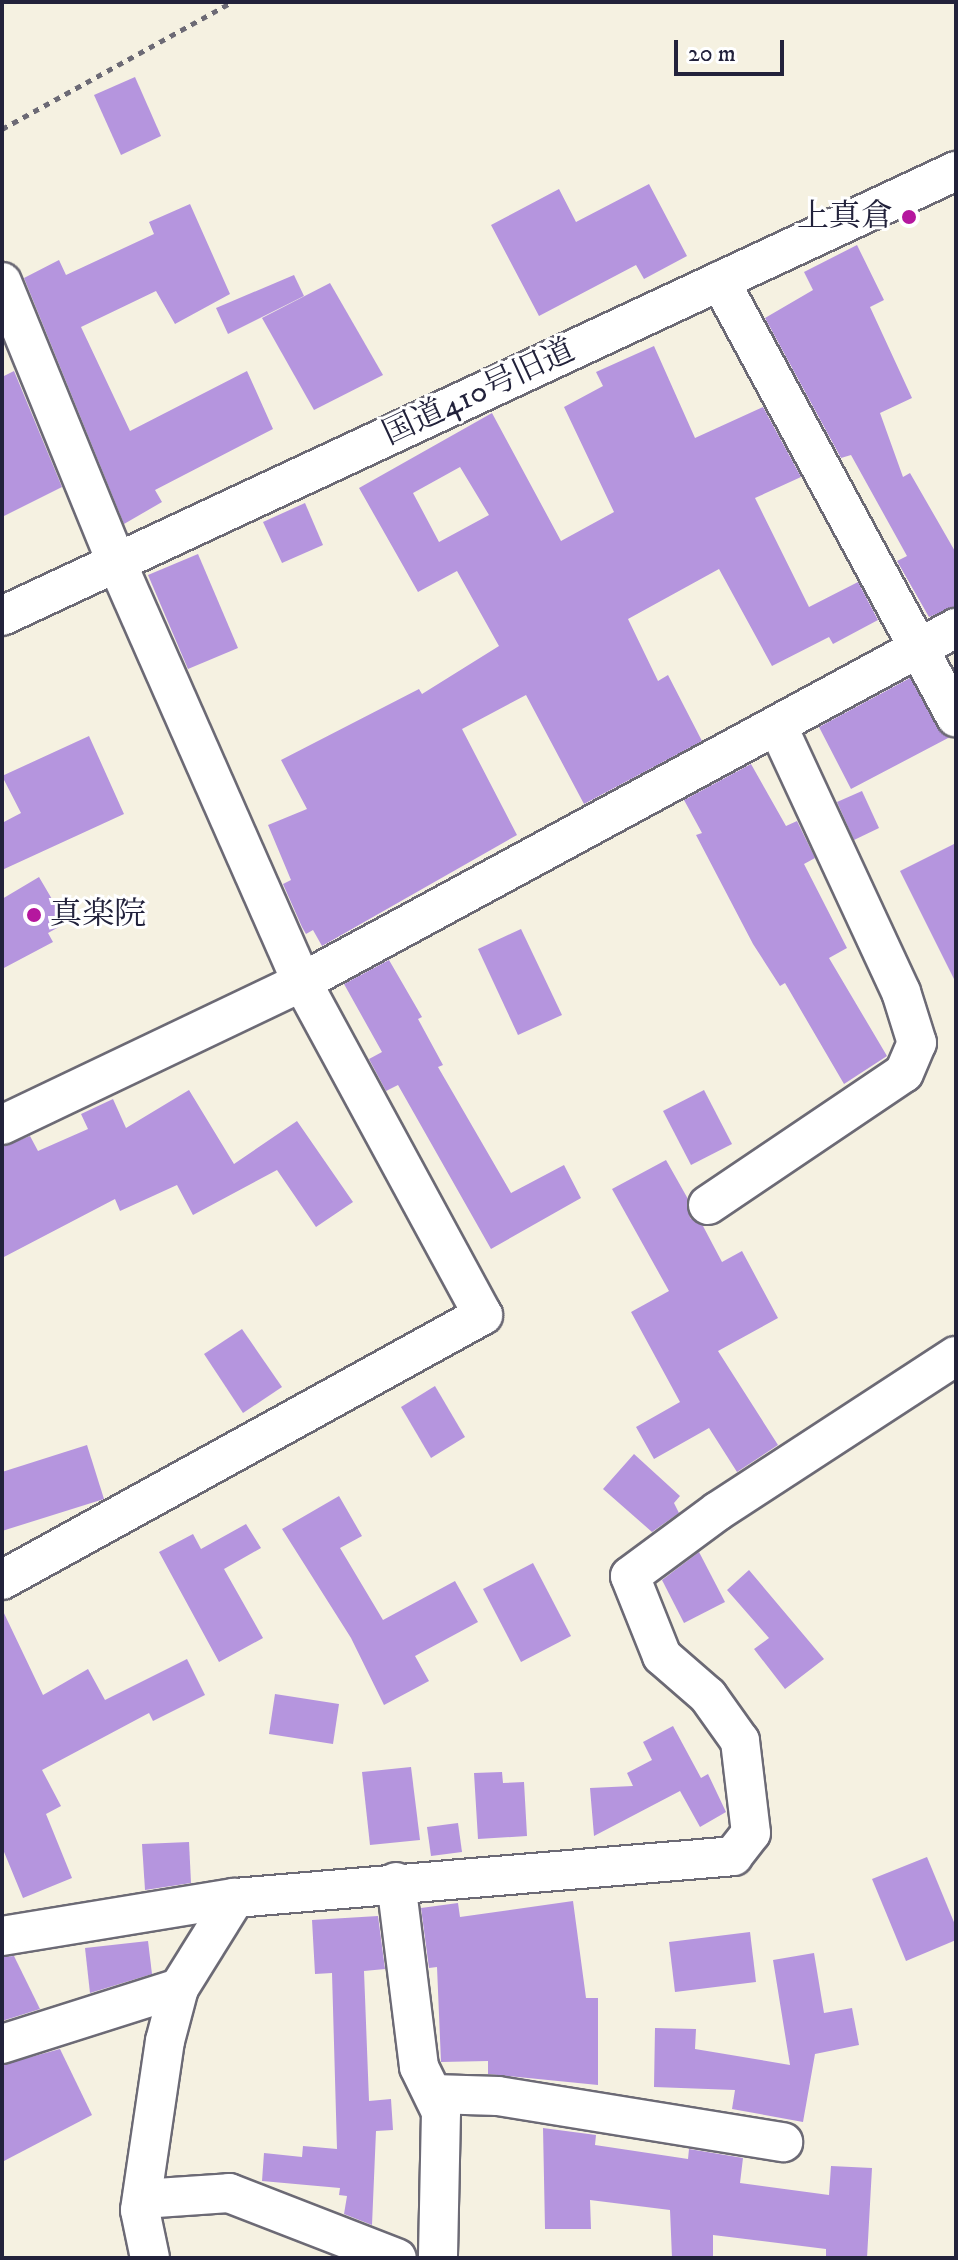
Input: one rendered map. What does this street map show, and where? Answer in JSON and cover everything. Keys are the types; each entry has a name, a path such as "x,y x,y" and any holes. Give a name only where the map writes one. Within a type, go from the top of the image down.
{"street":[{"name":"国道410号旧道","path":"2,616 956,171"},
{"path":"720,281 956,717"},
{"path":"2,282 116,561 302,982 483,1315 2,1580"},
{"path":"2,1125 302,982 956,628"},
{"path":"708,1205 904,1073 917,1043 901,992 778,727"},
{"path":"2,1936 235,1898 396,1882 733,1856 751,1833 740,1741 708,1696 662,1656 630,1576 718,1511 956,1356"},
{"path":"396,1882 419,2067 441,2112 438,2258"},
{"path":"150,2258 142,2199 165,2041 179,1988 235,1898"},
{"path":"2,2044 179,1988"},
{"path":"433,2094 498,2096 783,2142"},
{"path":"142,2199 229,2193 397,2258"}],"path":[{"path":"2,129 232,2"}],"building":[{"path":"135,77 161,136 121,155 94,95"},
{"path":"649,184 687,256 644,279 636,265 539,316 491,225 559,189 576,222"},
{"path":"190,204 230,294 175,324 156,291 81,327 130,431 247,371 273,429 155,490 162,502 124,524 24,278 59,260 66,275 154,234 149,222"},
{"path":"857,245 884,300 870,307 912,398 880,413 903,477 910,473 956,553 956,606 929,617 897,561 907,556 851,455 841,458 765,318 813,290 804,272"},
{"path":"294,275 304,296 228,334 216,308"},
{"path":"330,283 383,375 314,410 262,318"},
{"path":"654,346 695,438 763,407 801,477 755,498 809,607 858,582 878,620 833,644 829,637 772,666 719,569 628,619 658,681 668,675 702,741 584,804 526,695 462,729 517,835 322,946 313,930 306,934 302,927 283,884 291,880 268,825 307,809 281,760 419,689 422,694 499,646 457,571 418,592 359,488 492,413 561,541 614,512 564,407 603,386 596,372","holes":["460,467 489,515 439,542 413,493"]},
{"path":"14,371 62,487 2,517 2,377"},
{"path":"305,503 323,545 282,563 263,522"},
{"path":"198,554 238,648 188,669 148,575"},
{"path":"910,678 937,727 950,737 851,789 819,727"},
{"path":"89,736 124,814 2,870 2,823 21,813 2,776"},
{"path":"751,764 786,826 797,821 815,858 804,864 847,948 829,958 887,1056 844,1084 785,983 780,986 753,944 696,835 702,833 684,800"},
{"path":"862,791 879,828 854,840 837,802"},
{"path":"956,843 956,983 900,871"},
{"name":"真楽院","path":"39,877 66,923 48,933 53,942 2,969 2,899"},
{"path":"521,929 562,1015 518,1035 478,949"},
{"path":"389,960 422,1017 418,1019 443,1065 438,1067 511,1193 564,1165 581,1198 491,1249 398,1085 386,1091 369,1059 382,1052 344,984"},
{"path":"189,1090 234,1164 297,1121 353,1202 316,1227 277,1170 193,1215 177,1185 120,1211 115,1199 2,1258 2,1147 30,1136 38,1151 88,1129 81,1114 113,1099 126,1128"},
{"path":"704,1090 732,1144 691,1165 663,1111"},
{"path":"666,1160 688,1199 690,1218 703,1226 722,1262 742,1251 778,1318 718,1351 778,1445 737,1472 709,1428 654,1459 636,1427 680,1402 631,1312 669,1291 612,1189"},
{"path":"242,1329 282,1387 243,1413 204,1354"},
{"path":"435,1386 465,1437 431,1458 401,1407"},
{"path":"87,1445 104,1499 2,1531 2,1472"},
{"path":"634,1454 680,1496 674,1503 679,1513 652,1532 603,1489"},
{"path":"339,1496 362,1536 340,1548 383,1620 455,1581 478,1622 415,1656 429,1681 384,1705 351,1638 282,1529"},
{"path":"246,1524 261,1548 224,1569 263,1638 219,1662 159,1552 193,1534 201,1549"},
{"path":"699,1552 725,1602 684,1623 662,1580"},
{"path":"533,1563 571,1636 521,1662 483,1589"},
{"path":"749,1570 824,1659 785,1689 754,1649 769,1638 727,1590"},
{"path":"2,1609 43,1695 88,1669 105,1700 187,1659 205,1695 153,1721 149,1713 42,1770 61,1806 46,1814 72,1878 23,1898 2,1847"},
{"path":"275,1694 339,1704 333,1744 269,1734"},
{"path":"673,1726 701,1778 708,1774 726,1812 700,1827 680,1791 594,1836 590,1788 633,1786 627,1773 652,1760 643,1742"},
{"path":"411,1767 420,1840 370,1845 362,1772"},
{"path":"502,1772 503,1783 524,1782 527,1836 478,1839 474,1773"},
{"path":"458,1823 462,1852 431,1856 427,1827"},
{"path":"189,1842 191,1883 145,1890 142,1844"},
{"path":"927,1857 956,1927 956,1940 906,1961 872,1879"},
{"path":"573,1901 586,1998 598,1998 598,2085 488,2074 488,2061 441,2062 437,1967 429,1968 421,1908 458,1903 460,1917"},
{"path":"378,1916 385,1969 364,1971 369,2101 391,2099 393,2130 376,2131 372,2225 344,2214 347,2196 339,2195 340,2188 262,2181 264,2153 302,2157 303,2146 337,2149 332,1973 315,1974 312,1920"},
{"path":"750,1932 756,1982 675,1992 669,1942"},
{"path":"148,1941 152,1974 90,1993 85,1948"},
{"path":"814,1953 824,2013 852,2008 859,2045 815,2054 803,2122 732,2109 735,2090 654,2087 655,2028 696,2029 695,2049 790,2065 773,1960"},
{"path":"14,1956 40,2009 2,2021 2,1957"},
{"path":"60,2049 92,2115 2,2162 2,2065"},
{"path":"543,2128 596,2135 595,2145 688,2159 689,2149 743,2158 740,2183 829,2195 831,2166 872,2168 867,2258 826,2258 826,2249 713,2235 713,2258 672,2258 670,2210 590,2200 591,2229 545,2229"}],"place":[{"name":"上真倉","path":"909,217"},
{"name":"真楽院","path":"34,915"}]}
